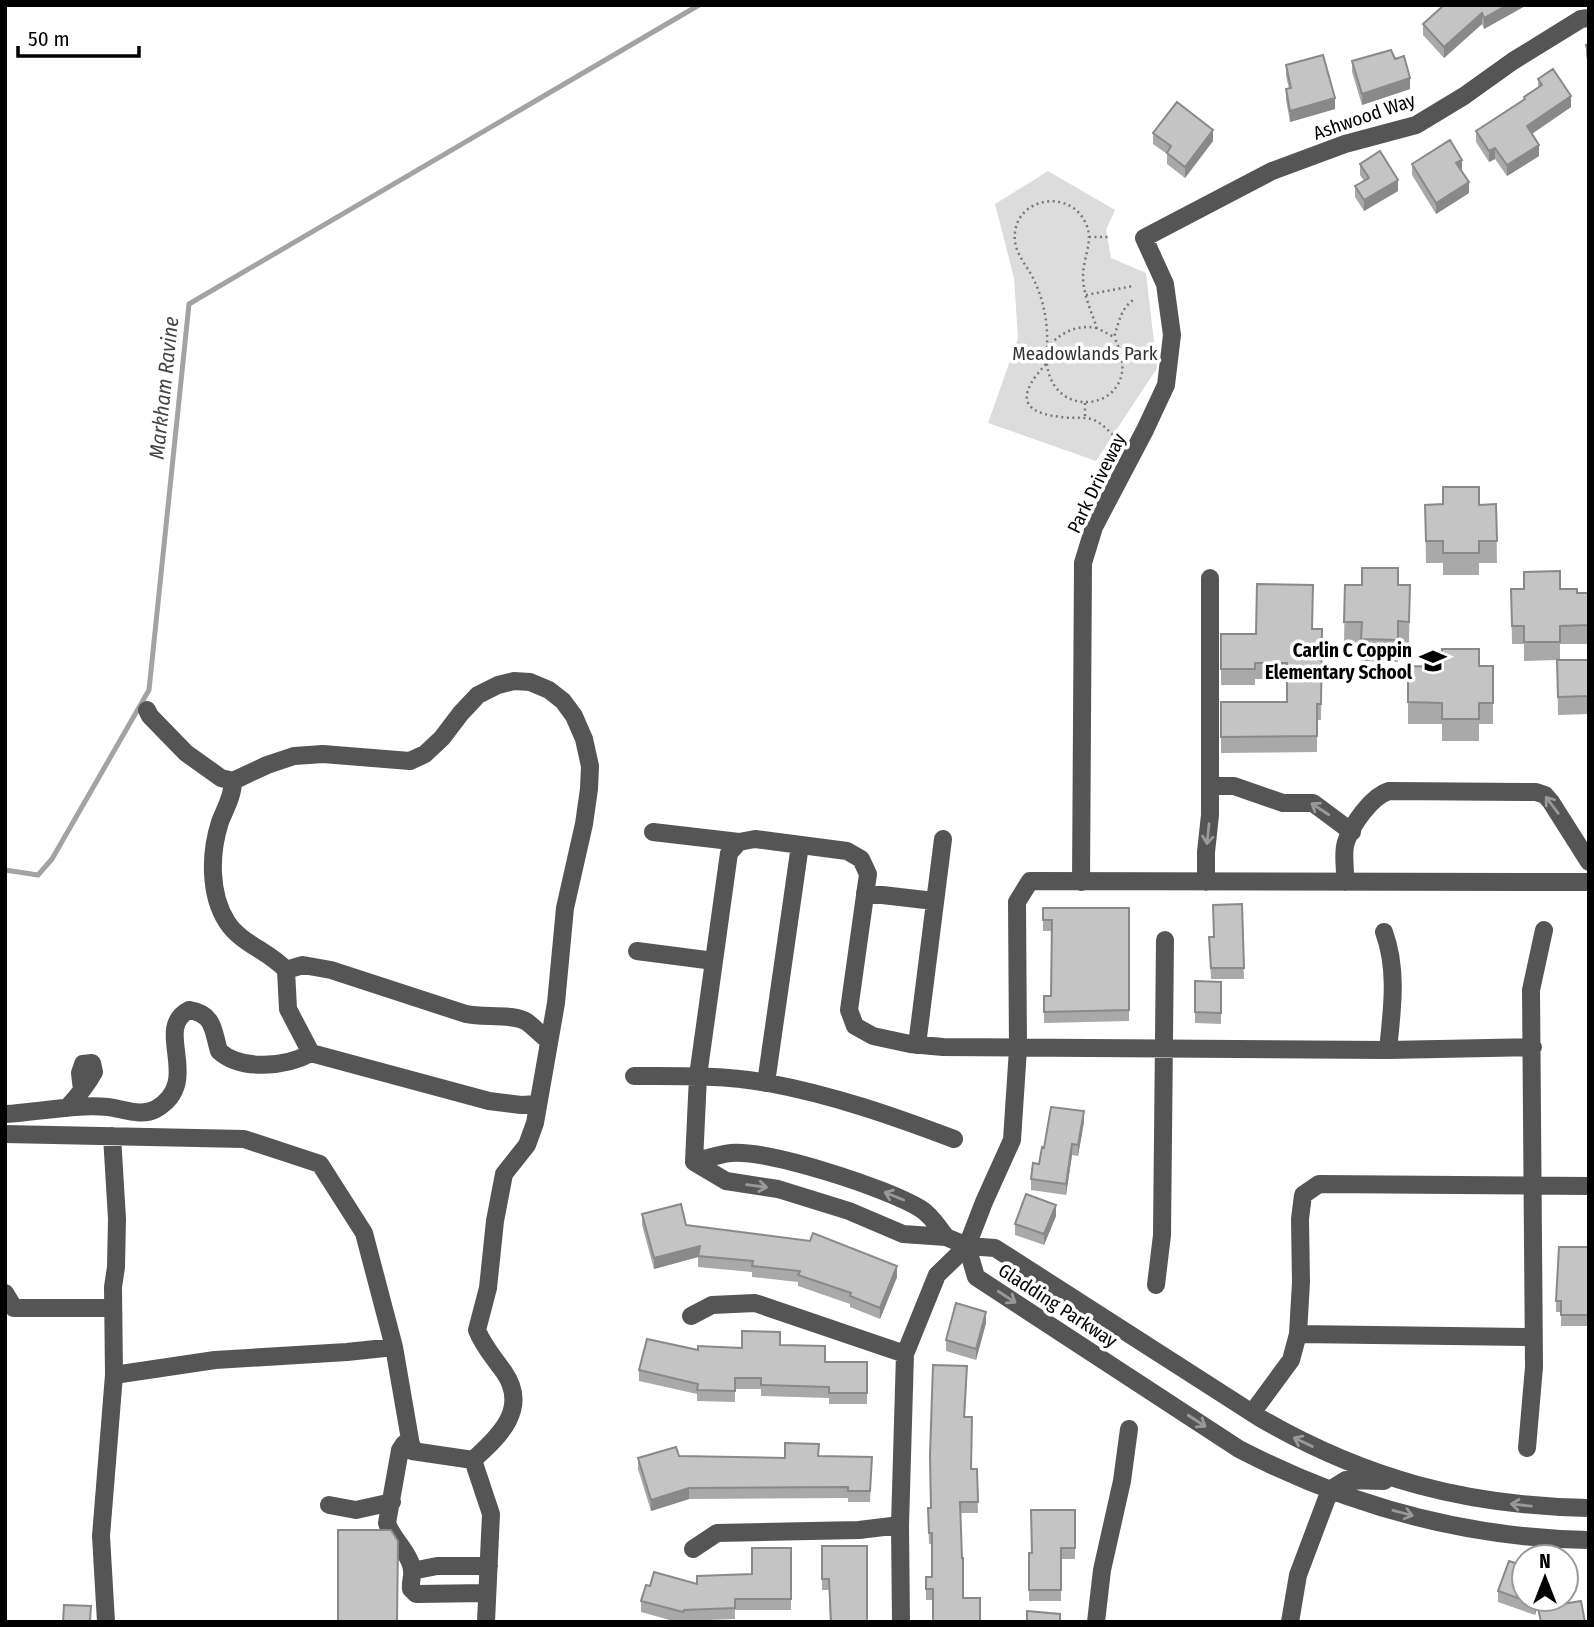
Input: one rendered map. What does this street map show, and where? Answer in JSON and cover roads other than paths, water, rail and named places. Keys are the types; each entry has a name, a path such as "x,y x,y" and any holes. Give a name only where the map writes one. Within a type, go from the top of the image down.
{"street":[{"name":"Ashwood Way","path":"1144,238 1272,171 1345,144 1416,125 1581,19 1589,18"},
{"name":"Park Driveway","path":"1082,882 1083,563 1094,527 1166,385 1172,335 1165,284 1144,238"},
{"path":"1206,882 1210,786 1210,578"},
{"path":"147,710 186,753 220,778 233,781 267,765 294,757 323,754 410,761 425,754 442,738 478,695 506,683 530,682 549,690 563,701 579,728 590,766 584,824 565,908 558,992 535,1123 527,1145 504,1174 495,1221 488,1288 477,1330 513,1386 514,1399 506,1427 473,1460"},
{"path":"233,781 233,790 214,842 213,868 219,903 228,923 240,937 286,970 288,1009 311,1053"},
{"path":"1210,786 1234,786 1283,803 1313,803 1352,832"},
{"path":"1345,882 1345,843 1373,800 1389,791 1536,792 1545,795 1589,862"},
{"path":"653,832 739,842 755,839 847,851 861,859 868,874 849,1010 855,1026 873,1036 917,1045 1018,1049 1533,1047"},
{"path":"917,1045 943,839"},
{"path":"694,1162 698,1076 729,853 739,842"},
{"path":"766,1083 800,845"},
{"path":"901,1622 900,1525 905,1354 937,1275 967,1246 1012,1140 1018,1049 1017,902 1030,881 1589,882"},
{"path":"865,893 934,901"},
{"path":"1527,1448 1533,1390 1531,990 1544,930"},
{"path":"1384,932 1391,951 1394,996 1388,1049"},
{"path":"1156,1285 1162,1236 1165,940"},
{"path":"637,951 714,961"},
{"path":"286,970 303,965 331,970 466,1014 478,1017 516,1017 527,1022 549,1041"},
{"path":"5,1114 67,1108 111,1107 144,1112 154,1110 163,1104 173,1091 179,1075 174,1027 177,1018 189,1010 199,1011 208,1019 216,1032 219,1051 236,1060 269,1065 311,1053 489,1101 538,1104"},
{"path":"634,1076 698,1076 766,1083 867,1107 954,1139"},
{"path":"67,1108 82,1090"},
{"path":"5,1134 244,1139 320,1164 364,1233 394,1347 412,1451 473,1460"},
{"path":"106,1622 102,1536 114,1375 113,1308 117,1219 112,1136"},
{"path":"694,1162 731,1153 782,1161 834,1174 924,1210 946,1237"},
{"path":"694,1162 726,1181 778,1189 849,1211 903,1234 946,1237 967,1246"},
{"path":"1252,1413 1292,1360 1298,1334 1300,1219 1303,1195 1319,1184 1589,1186"},
{"name":"Gladding Parkway","path":"1589,1508 1489,1502 1398,1481 1344,1461 1293,1437 1252,1413 995,1248 967,1246 976,1277 1239,1449 1280,1470 1389,1510 1482,1531 1589,1540"},
{"path":"5,1293 14,1308 113,1308"},
{"path":"691,1316 712,1305 755,1303 905,1354"},
{"path":"1298,1334 1533,1337"},
{"path":"114,1375 215,1360 394,1347"},
{"path":"1096,1622 1102,1570 1122,1481 1129,1429"},
{"path":"411,1443 404,1444 400,1450 387,1523 391,1534 406,1553 412,1571 411,1589 416,1594 487,1593"},
{"path":"473,1460 491,1514 486,1622"},
{"path":"1290,1622 1298,1575 1330,1490 1346,1480 1398,1481"},
{"path":"329,1505 356,1510 391,1502"},
{"path":"692,1549 717,1532 859,1530 900,1525"},
{"path":"412,1571 437,1566 489,1566"}],"waterway":[{"name":"Markham Ravine","path":"5,870 38,875 52,859 149,690 189,304 699,5"}],"place":[{"name":"Carlin C Coppin Elementary School","path":"1433,661"}],"park label":[{"name":"Meadowlands Park","path":"1085,353"}]}
